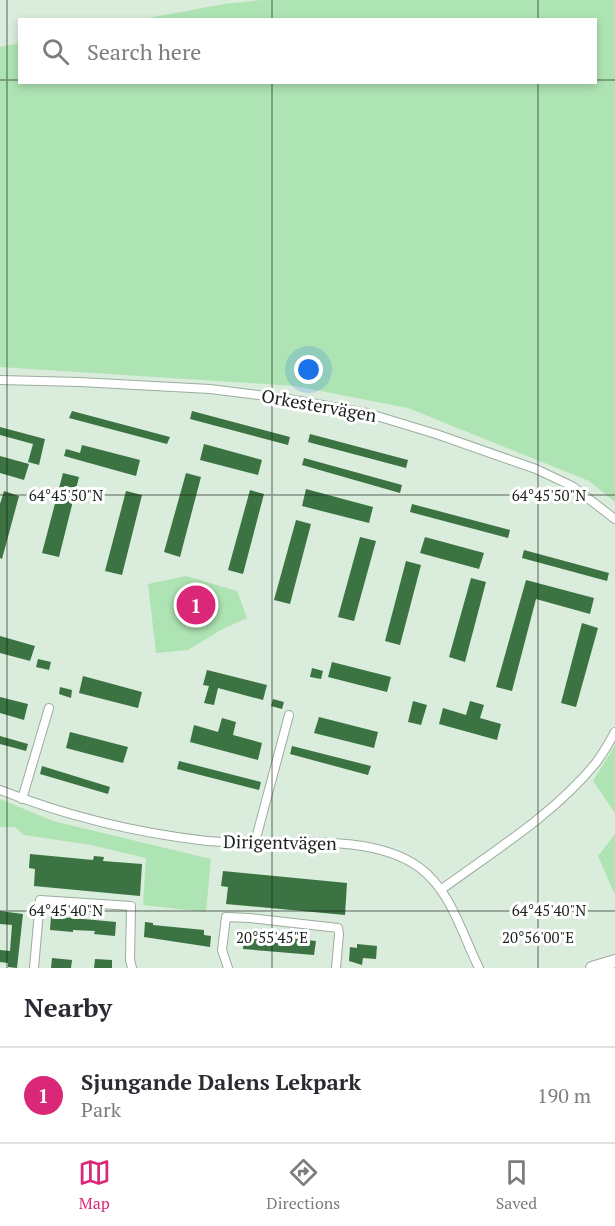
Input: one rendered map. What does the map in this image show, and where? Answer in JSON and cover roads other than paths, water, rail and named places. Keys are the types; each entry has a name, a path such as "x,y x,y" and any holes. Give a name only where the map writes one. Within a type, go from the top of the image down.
{"main road":[{"path":"592,968 615,961"}],"street":[{"name":"Orkestervägen","path":"0,380 210,389 283,398 367,413 458,441 536,469 572,486 615,519"},
{"path":"22,799 49,708"},
{"path":"255,842 289,715"},
{"path":"442,889 556,803 597,762 615,732"},
{"name":"Dirigentvägen","path":"0,790 22,799 123,829 208,841 353,844 386,850 408,859 442,889 479,968"},
{"path":"34,968 40,900 131,906 130,960 132,968"},
{"path":"228,968 222,950 226,917 338,928 336,968"}],"place":[{"name":"Sjungande Dalens Lekpark","path":"196,605"}]}
